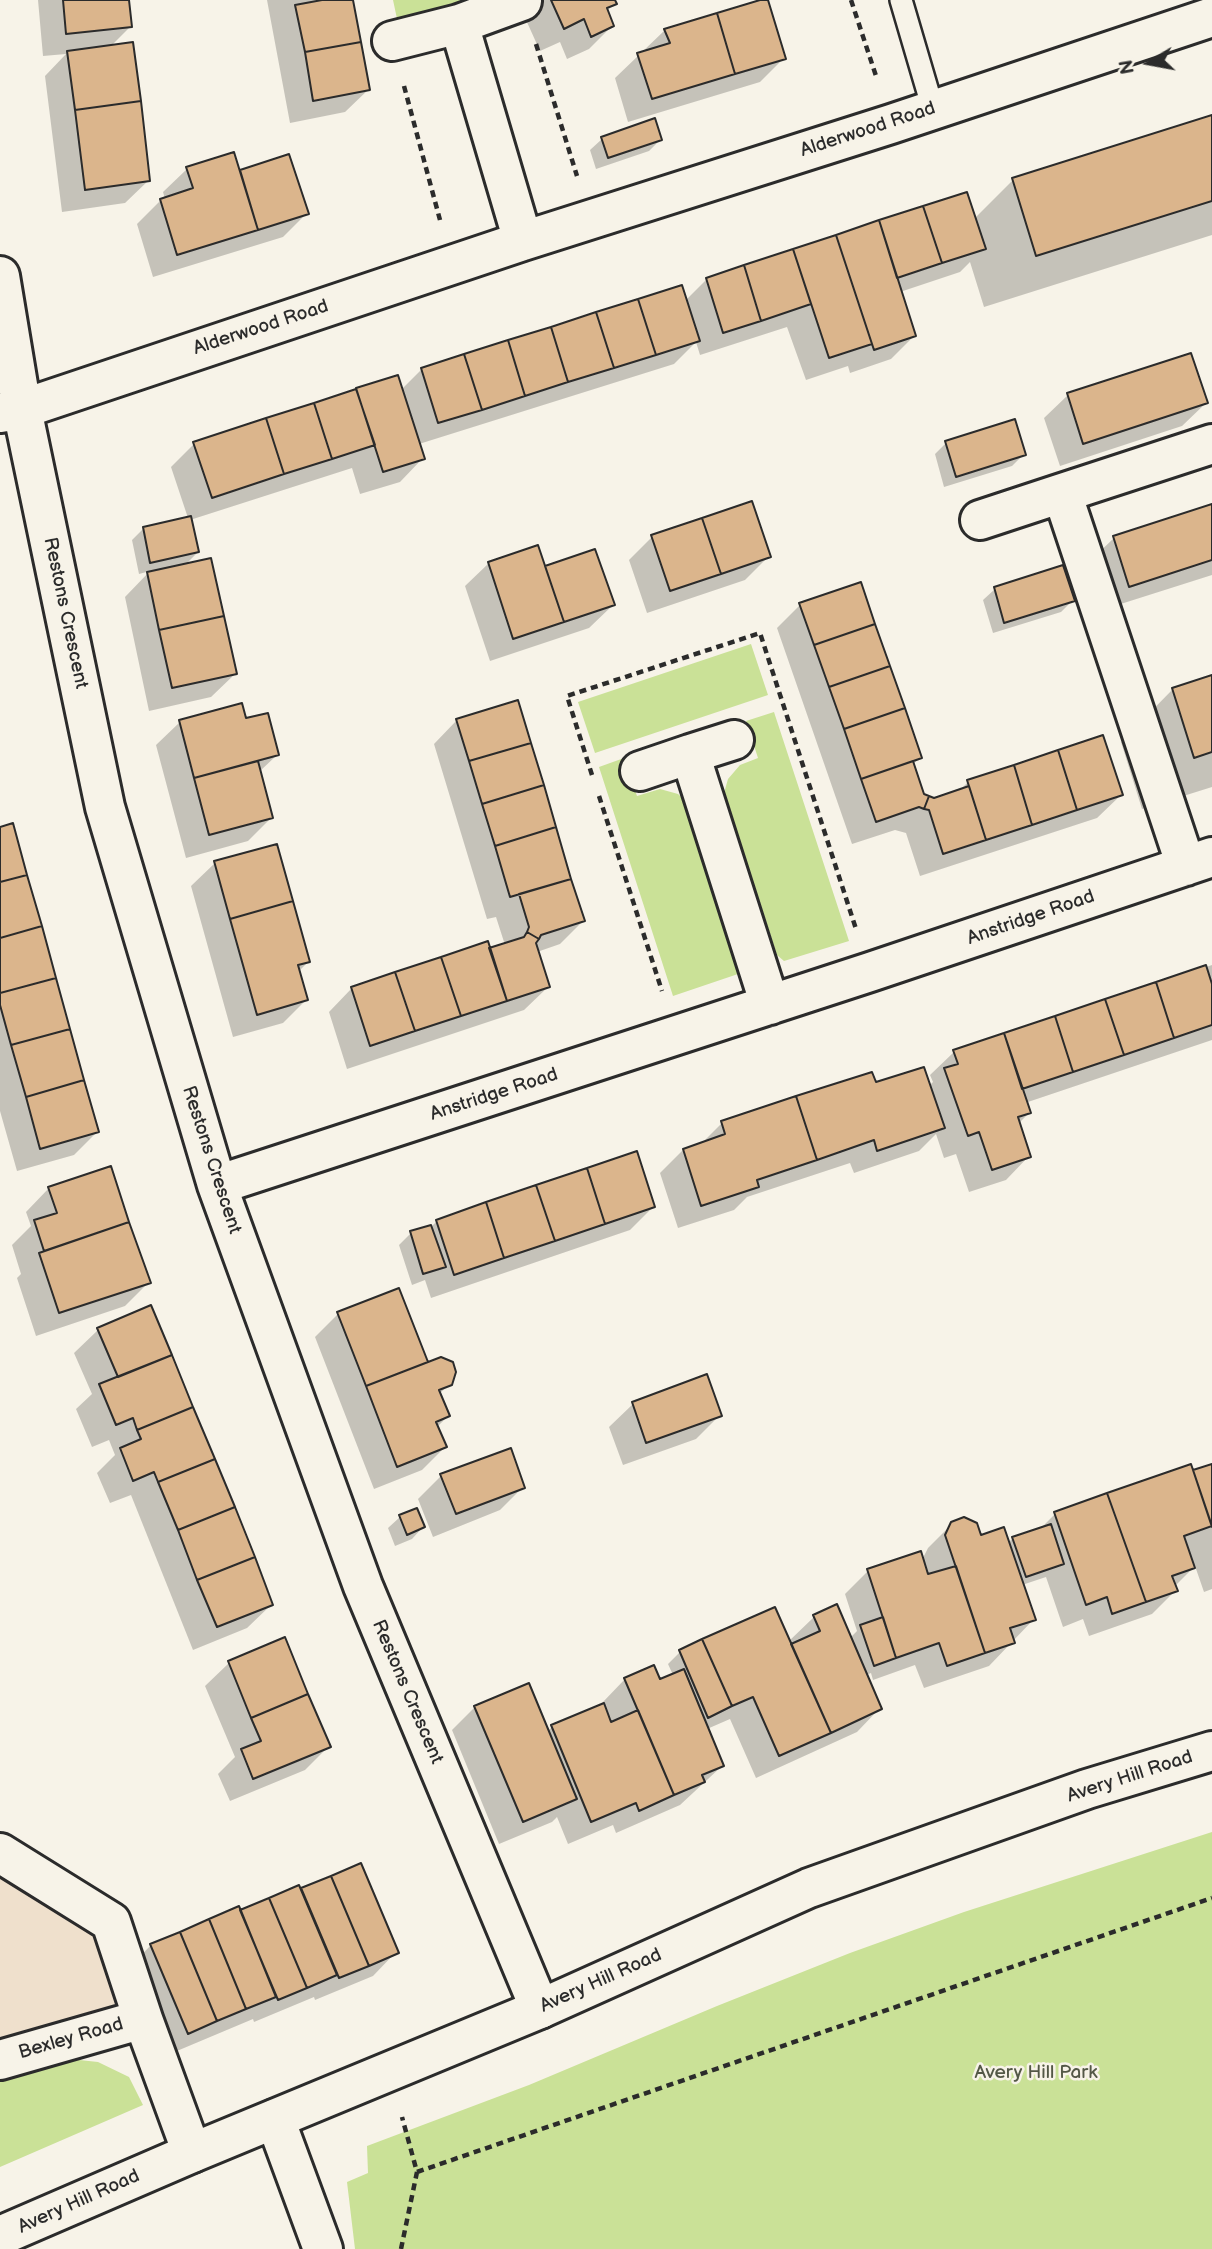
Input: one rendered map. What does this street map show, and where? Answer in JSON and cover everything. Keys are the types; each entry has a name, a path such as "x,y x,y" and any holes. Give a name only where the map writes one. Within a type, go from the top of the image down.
{"street":[{"path":"391,41 459,24 522,1"},
{"name":"Alderwood Road","path":"11,411 1212,17"},
{"path":"459,24 523,241"},
{"name":"Restons Crescent","path":"0,276 11,411 105,807 217,1185 363,1586 540,2009"},
{"path":"980,520 1212,444"},
{"path":"1062,493 1199,861"},
{"path":"640,771 734,740"},
{"path":"690,754 770,1005"},
{"name":"Anstridge Road","path":"217,1185 770,1005 1199,861"},
{"name":"Avery Hill Road","path":"0,2236 192,2153 540,2009 808,1888 1087,1789 1212,1751"},
{"name":"Bexley Road","path":"0,1853 111,1923 192,2153"},
{"name":"Bexley Road","path":"0,2060 143,2019"},
{"path":"275,2119 323,2249"}],"lane":[{"path":"901,0 933,109"}],"path":[{"path":"851,0 891,124"},
{"path":"522,1 590,220"},
{"path":"391,41 453,265"},
{"path":"401,2249 417,2172 1212,1898"}],"shaded area":[{"path":"0,1861 111,1922 143,2019 0,2060"}],"green space":[{"path":"393,0 478,0 399,28"},
{"path":"751,644 768,695 595,753 578,702"},
{"path":"774,712 849,941 784,961 777,955 724,793 728,779 740,765 758,758 746,721"},
{"path":"624,758 637,796 660,789 678,794 688,803 739,966 738,974 673,996 599,767"},
{"name":"Avery Hill Park","path":"1212,1832 1212,2249 355,2249 347,2182 368,2173 367,2146 529,2085 850,1953 964,1912"},
{"path":"70,2059 98,2062 129,2077 143,2105 0,2167 0,2079"}],"building":[{"path":"63,0 129,0 132,27 66,34"},
{"path":"322,0 353,0 361,42 305,52 295,5"},
{"path":"551,0 615,0 617,4 607,8 614,26 591,37 584,19 564,29"},
{"path":"768,0 786,59 735,74 717,13"},
{"path":"717,13 735,74 652,99 637,53 670,43 664,29"},
{"path":"133,42 141,101 75,110 67,51"},
{"path":"361,42 370,90 313,101 305,52"},
{"path":"141,101 150,181 85,190 75,110"},
{"path":"1212,115 1212,201 1036,256 1012,178"},
{"path":"655,118 662,140 608,158 601,137"},
{"path":"234,152 258,230 177,255 160,199 193,188 186,167"},
{"path":"289,154 309,214 258,230 240,170"},
{"path":"967,192 986,249 942,263 923,206"},
{"path":"923,206 942,263 897,278 879,220"},
{"path":"879,220 916,336 874,350 836,235"},
{"path":"836,235 872,344 829,358 793,249"},
{"path":"793,249 811,304 761,321 744,265"},
{"path":"744,265 761,321 723,333 706,278"},
{"path":"682,285 700,341 656,355 638,299"},
{"path":"638,299 656,355 614,368 596,312"},
{"path":"596,312 614,368 568,382 551,327"},
{"path":"551,327 568,382 525,396 508,340"},
{"path":"508,340 525,396 482,410 464,354"},
{"path":"1191,353 1208,403 1083,444 1067,393"},
{"path":"464,354 482,410 438,423 421,368"},
{"path":"398,375 425,459 383,472 356,388"},
{"path":"356,389 375,445 332,459 314,403"},
{"path":"314,403 332,459 284,474 266,418"},
{"path":"266,418 284,474 212,498 193,442"},
{"path":"1015,419 1026,455 956,477 945,441"},
{"path":"752,501 771,557 721,574 702,518"},
{"path":"1212,504 1212,560 1129,587 1113,536"},
{"path":"191,516 199,552 150,563 143,527"},
{"path":"702,518 721,574 670,591 651,535"},
{"path":"538,545 564,622 513,639 488,562"},
{"path":"595,549 615,605 564,622 545,566"},
{"path":"211,558 224,616 159,630 147,572"},
{"path":"1063,565 1075,601 1004,623 994,587"},
{"path":"861,582 875,624 814,645 799,603"},
{"path":"224,616 237,674 172,688 159,630"},
{"path":"875,624 890,666 829,687 814,645"},
{"path":"890,666 905,708 844,729 829,687"},
{"path":"1212,675 1212,752 1194,758 1172,688"},
{"path":"518,700 531,743 469,761 456,719"},
{"path":"242,703 246,718 268,713 279,755 194,778 179,720"},
{"path":"905,708 922,758 861,779 844,729"},
{"path":"1103,735 1123,795 1077,810 1058,750"},
{"path":"531,743 544,785 482,804 469,761"},
{"path":"1058,750 1077,810 1032,825 1014,765"},
{"path":"258,761 273,818 209,835 194,778"},
{"path":"913,761 924,794 929,796 924,809 919,807 876,822 861,779"},
{"path":"1014,765 1032,825 986,840 967,780"},
{"path":"544,785 556,827 495,846 482,804"},
{"path":"969,786 986,840 943,854 929,810 924,809 929,796 934,798"},
{"path":"13,823 27,875 0,882 0,827"},
{"path":"556,827 571,879 510,897 495,846"},
{"path":"277,844 293,901 230,919 214,861"},
{"path":"27,875 42,926 0,938 0,882"},
{"path":"571,879 585,921 541,935 539,939 527,932 529,927 519,894"},
{"path":"293,901 310,962 298,965 308,1000 257,1015 230,919"},
{"path":"42,926 56,978 0,993 0,938"},
{"path":"527,932 539,939 536,943 550,987 507,1001 489,948 524,937"},
{"path":"488,941 507,1001 461,1016 441,957"},
{"path":"441,957 461,1016 415,1031 395,972"},
{"path":"1206,965 1212,984 1212,1025 1174,1038 1156,982"},
{"path":"395,972 415,1031 370,1046 351,987"},
{"path":"56,978 70,1029 11,1045 0,1005 0,993"},
{"path":"1156,982 1174,1038 1124,1055 1105,999"},
{"path":"1105,999 1124,1055 1073,1072 1055,1016"},
{"path":"1055,1016 1073,1072 1022,1089 1004,1033"},
{"path":"70,1029 84,1080 26,1097 11,1045"},
{"path":"1004,1033 1031,1113 1018,1117 1031,1157 992,1170 979,1132 968,1136 944,1068 958,1064 953,1050"},
{"path":"924,1067 945,1128 877,1151 874,1140 817,1160 796,1096 872,1072 876,1082"},
{"path":"84,1080 99,1132 40,1149 26,1097"},
{"path":"796,1096 817,1160 757,1180 759,1187 701,1206 683,1149 725,1134 721,1121"},
{"path":"637,1151 655,1207 605,1224 587,1168"},
{"path":"111,1166 129,1222 44,1251 34,1220 57,1213 48,1187"},
{"path":"587,1168 605,1224 555,1241 536,1185"},
{"path":"536,1185 555,1241 504,1258 486,1202"},
{"path":"486,1202 504,1258 454,1275 436,1220"},
{"path":"129,1222 151,1283 59,1313 39,1253"},
{"path":"431,1225 446,1267 423,1274 410,1231"},
{"path":"399,1288 428,1362 366,1386 337,1312"},
{"path":"151,1305 172,1355 118,1377 97,1328"},
{"path":"172,1355 193,1407 137,1430 133,1418 116,1425 99,1384"},
{"path":"441,1357 453,1362 456,1372 452,1385 439,1390 450,1416 436,1422 447,1447 397,1467 366,1386"},
{"path":"707,1374 722,1416 646,1443 632,1402"},
{"path":"193,1407 215,1459 158,1482 154,1472 133,1481 120,1448 141,1439 137,1430"},
{"path":"511,1448 525,1488 456,1514 440,1474"},
{"path":"215,1459 235,1507 178,1530 158,1482"},
{"path":"1191,1464 1212,1526 1184,1536 1195,1568 1172,1576 1178,1591 1146,1602 1107,1493"},
{"path":"1212,1464 1212,1527 1193,1470"},
{"path":"1107,1493 1146,1602 1112,1614 1107,1597 1086,1605 1054,1512"},
{"path":"235,1507 255,1557 197,1580 178,1530"},
{"path":"417,1508 425,1527 407,1535 399,1515"},
{"path":"964,1517 977,1523 981,1535 1004,1527 1036,1620 1010,1628 1015,1643 985,1653 945,1535 951,1522"},
{"path":"1051,1524 1064,1564 1026,1577 1012,1537"},
{"path":"921,1551 928,1574 956,1566 985,1653 947,1666 939,1643 896,1658 867,1569"},
{"path":"255,1557 273,1605 217,1627 197,1580"},
{"path":"837,1604 882,1709 831,1733 791,1644 820,1631 813,1615"},
{"path":"775,1607 831,1733 779,1756 753,1697 732,1706 702,1639"},
{"path":"883,1617 896,1658 874,1666 860,1625"},
{"path":"285,1637 308,1694 251,1718 228,1661"},
{"path":"702,1639 732,1706 708,1718 679,1650"},
{"path":"654,1665 660,1679 684,1669 724,1766 702,1775 705,1782 674,1795 624,1678"},
{"path":"529,1683 577,1799 523,1822 474,1706"},
{"path":"308,1694 331,1747 253,1779 241,1749 261,1741 251,1718"},
{"path":"604,1703 611,1722 638,1710 674,1795 639,1811 636,1803 591,1822 551,1725"},
{"path":"361,1863 399,1953 369,1966 331,1876"},
{"path":"331,1876 369,1966 339,1978 301,1888"},
{"path":"299,1885 337,1975 307,1988 269,1898"},
{"path":"269,1898 307,1988 278,2000 240,1910"},
{"path":"239,1906 276,1997 246,2009 209,1919"},
{"path":"209,1919 246,2009 217,2021 180,1932"},
{"path":"180,1932 217,2021 188,2034 150,1944"}]}
